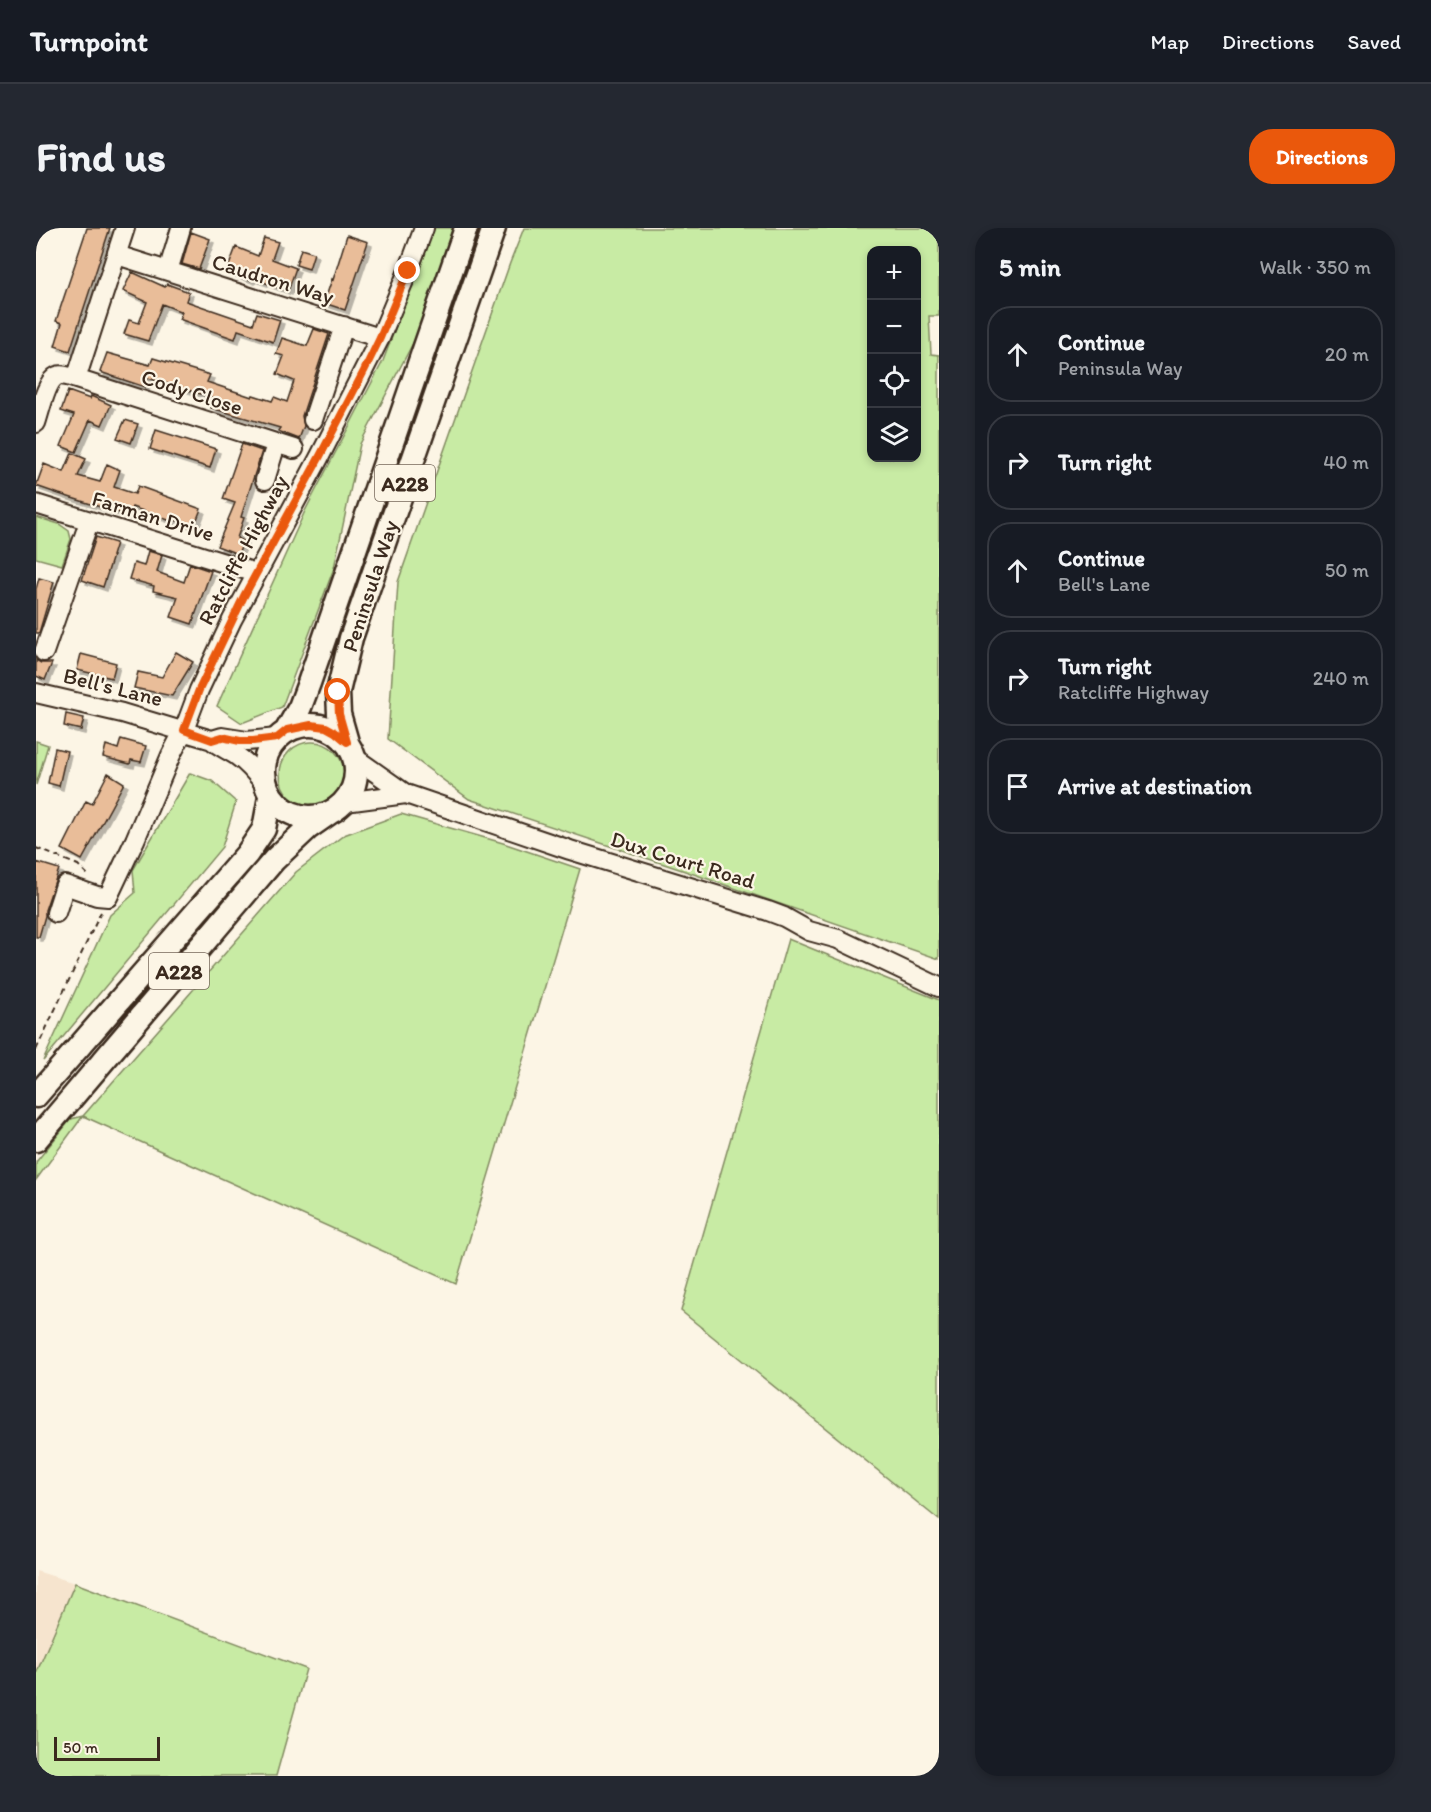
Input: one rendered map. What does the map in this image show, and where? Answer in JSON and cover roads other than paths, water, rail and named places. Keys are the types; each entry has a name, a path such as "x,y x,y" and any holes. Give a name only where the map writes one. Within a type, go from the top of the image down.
{"main road":[{"name":"Peninsula Way","path":"282,734 300,707 309,683 466,228"},
{"name":"Peninsula Way","path":"351,750 339,714 338,692 351,638 494,228"},
{"path":"311,725 326,727 335,732 351,750 356,777 352,790 338,807 308,818 294,815 282,808 268,791 263,771 266,757 270,747 282,734 311,725"},
{"name":"A228","path":"36,1096 247,854 264,829 268,791"},
{"name":"A228","path":"36,1140 274,860 308,828 338,807"}],"street":[{"path":"36,423 51,380 56,376 64,375 76,379 125,228"},
{"path":"168,271 181,228"},
{"name":"Ratcliffe Highway","path":"56,913 65,885 97,896 108,897 184,730 210,666 256,573 325,447 380,338 424,228"},
{"name":"Caudron Way","path":"117,255 380,338"},
{"path":"313,420 344,326"},
{"name":"Cody Close","path":"76,379 285,447 265,480"},
{"name":"Farman Drive","path":"36,504 256,573"},
{"path":"44,652 89,522"},
{"name":"Bell's Lane","path":"36,693 122,713 212,740 216,745 236,755 250,766 268,791"},
{"name":"Bell's Lane","path":"212,740 222,737 247,741 282,734"},
{"name":"Dux Court Road","path":"351,750 406,794 570,850 768,911 809,931 838,939 939,987"},
{"name":"Dux Court Road","path":"338,807 406,794"}]}
